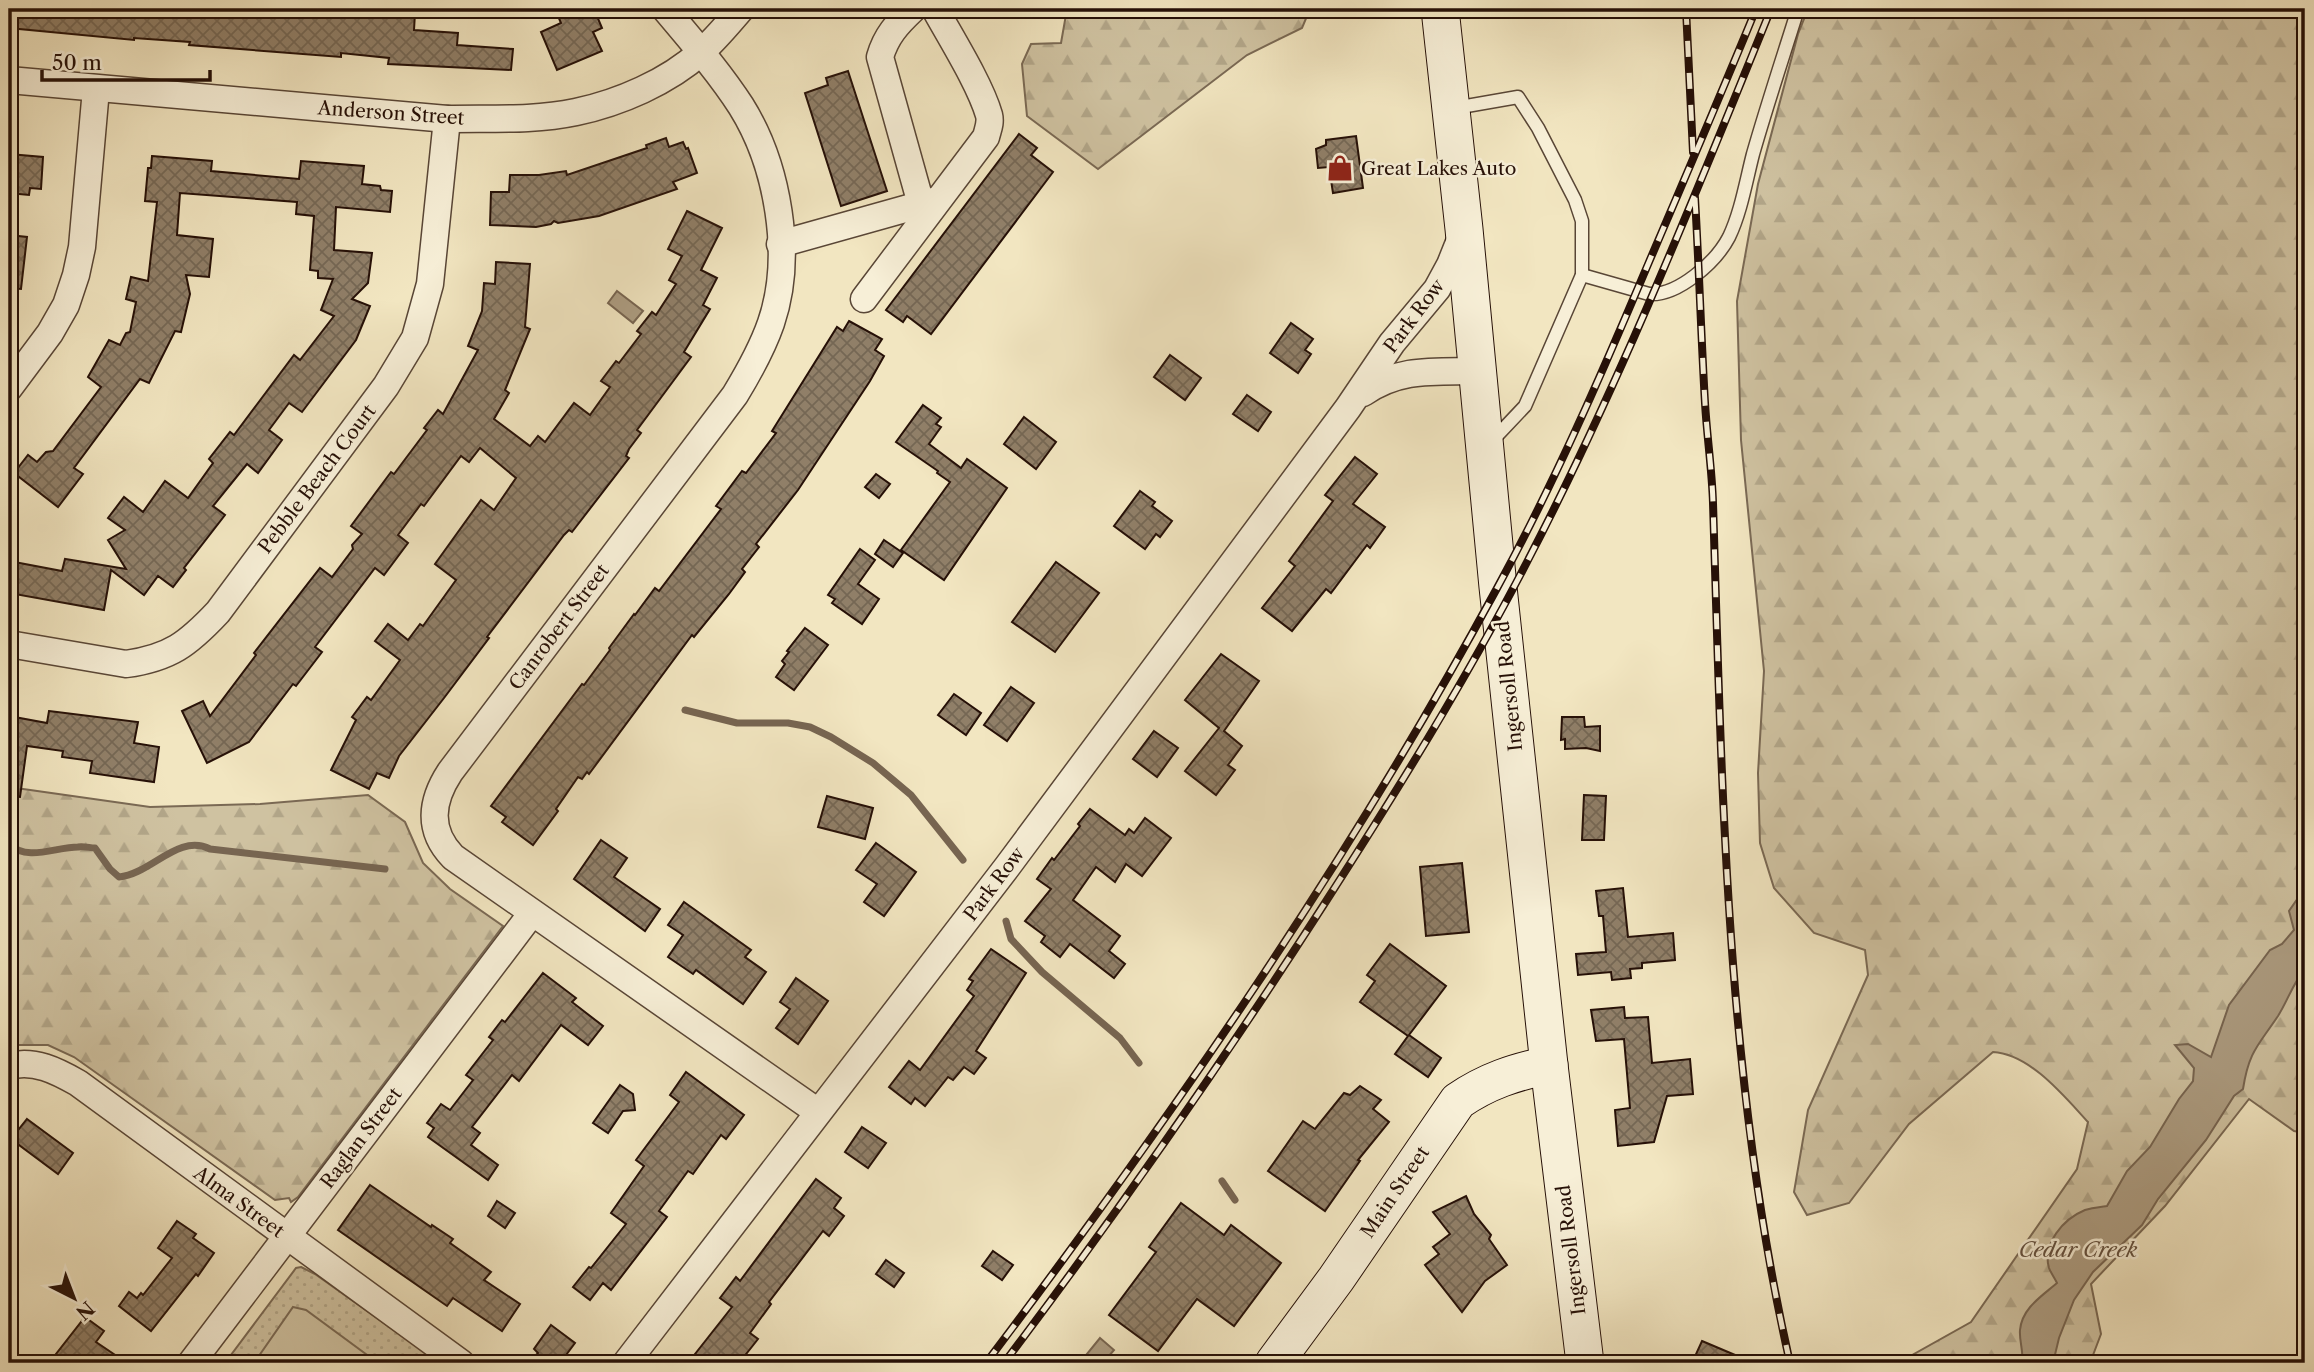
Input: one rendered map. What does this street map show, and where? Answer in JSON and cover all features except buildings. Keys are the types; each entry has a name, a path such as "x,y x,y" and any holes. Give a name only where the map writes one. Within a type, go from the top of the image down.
{"main road":[{"name":"Ingersoll Road","path":"1440,9 1549,1065 1585,1363"},
{"name":"Main Street","path":"1274,1363 1336,1279 1458,1101 1479,1086 1513,1072 1549,1065"}],"street":[{"name":"Canrobert Street","path":"665,9 742,108 760,145 775,191 780,244 777,295 771,323 741,384 441,785 434,812 438,832 447,851 817,1112"},
{"name":"Anderson Street","path":"9,80 447,119 514,119 583,110 645,87 671,74 701,53 741,9"},
{"path":"913,9 895,26 884,43 880,57 930,202"},
{"path":"864,299 930,202 986,137 990,125 981,96 935,9"},
{"path":"9,388 50,333 66,305 73,285 82,247 96,89"},
{"name":"Pebble Beach Court","path":"9,644 126,664 135,663 166,655 181,647 194,638 218,612 386,386 415,338 430,284 447,119"},
{"path":"780,244 930,202"},
{"name":"Park Row","path":"626,1363 1007,867 1392,343 1437,289 1464,229"},
{"name":"Park Row","path":"1354,398 1395,375 1479,371"},
{"name":"Raglan Street","path":"191,1363 532,913"},
{"name":"Alma Street","path":"9,1066 43,1066 78,1083 461,1363"}],"lane":[{"path":"1582,275 1658,294 1678,288 1723,247 1733,225 1798,9"},
{"path":"1450,109 1518,97 1538,128 1575,200 1582,221 1582,275 1525,406 1485,447"}],"green space":[{"path":"1067,9 1310,9 1302,28 1247,55 1098,169 1027,116 1022,64 1031,44 1061,43"},
{"path":"1808,9 2305,9 2305,1133 2294,1131 2249,1099 2165,1206 2091,1284 2101,1334 2090,1363 1898,1363 1971,1322 2077,1169 2088,1122 2045,1078 2020,1060 1993,1052 1909,1124 1849,1203 1807,1215 1794,1192 1808,1110 1868,975 1865,950 1814,933 1774,888 1760,843 1758,773 1764,671 1741,440 1737,301 1758,184 1798,34"},
{"path":"9,787 150,807 260,804 368,795 405,822 423,863 450,889 503,926 298,1197 291,1202 289,1198 275,1200 74,1057 48,1045 9,1045"},
{"path":"301,1267 315,1274 440,1363 225,1363 296,1268"},
{"path":"293,1307 306,1310 378,1363 254,1363"}],"water":[{"path":"617,291 643,311 633,323 608,303"},
{"name":"Cedar Creek","path":"2305,888 2305,969 2255,1050 2243,1089 2234,1096 2206,1140 2158,1199 2142,1225 2093,1272 2074,1300 2059,1338 2053,1363 2022,1363 2020,1330 2025,1315 2034,1303 2057,1283 2049,1268 2048,1259 2056,1233 2077,1214 2087,1209 2107,1206 2127,1171 2150,1147 2193,1081 2194,1068 2175,1045 2188,1044 2211,1057 2229,1005 2270,950 2282,944 2294,930 2289,911"},
{"path":"1100,1338 1114,1350 1103,1363 1086,1363 1082,1360"}],"waterway":[{"path":"685,710 737,723 788,723 810,727 831,737 873,763 911,795 963,860"},
{"path":"9,844 16,849 33,853 95,848 119,877 142,869 176,850 198,845 210,849 385,869"},
{"path":"1006,921 1011,939 1042,972 1120,1038 1139,1063"},
{"path":"1222,1181 1235,1200"}],"railway":[{"path":"1686,9 1693,152"},
{"path":"986,1363 1123,1177 1256,986 1319,889 1440,691 1538,510 1577,428 1756,9"},
{"path":"1004,1363 1128,1195 1246,1023 1377,822 1480,650 1594,426 1685,219 1771,9"},
{"path":"1695,198 1712,491 1724,827 1731,935 1752,1150 1790,1363"}],"place":[{"name":"Great Lakes Auto","path":"1340,168"}]}
